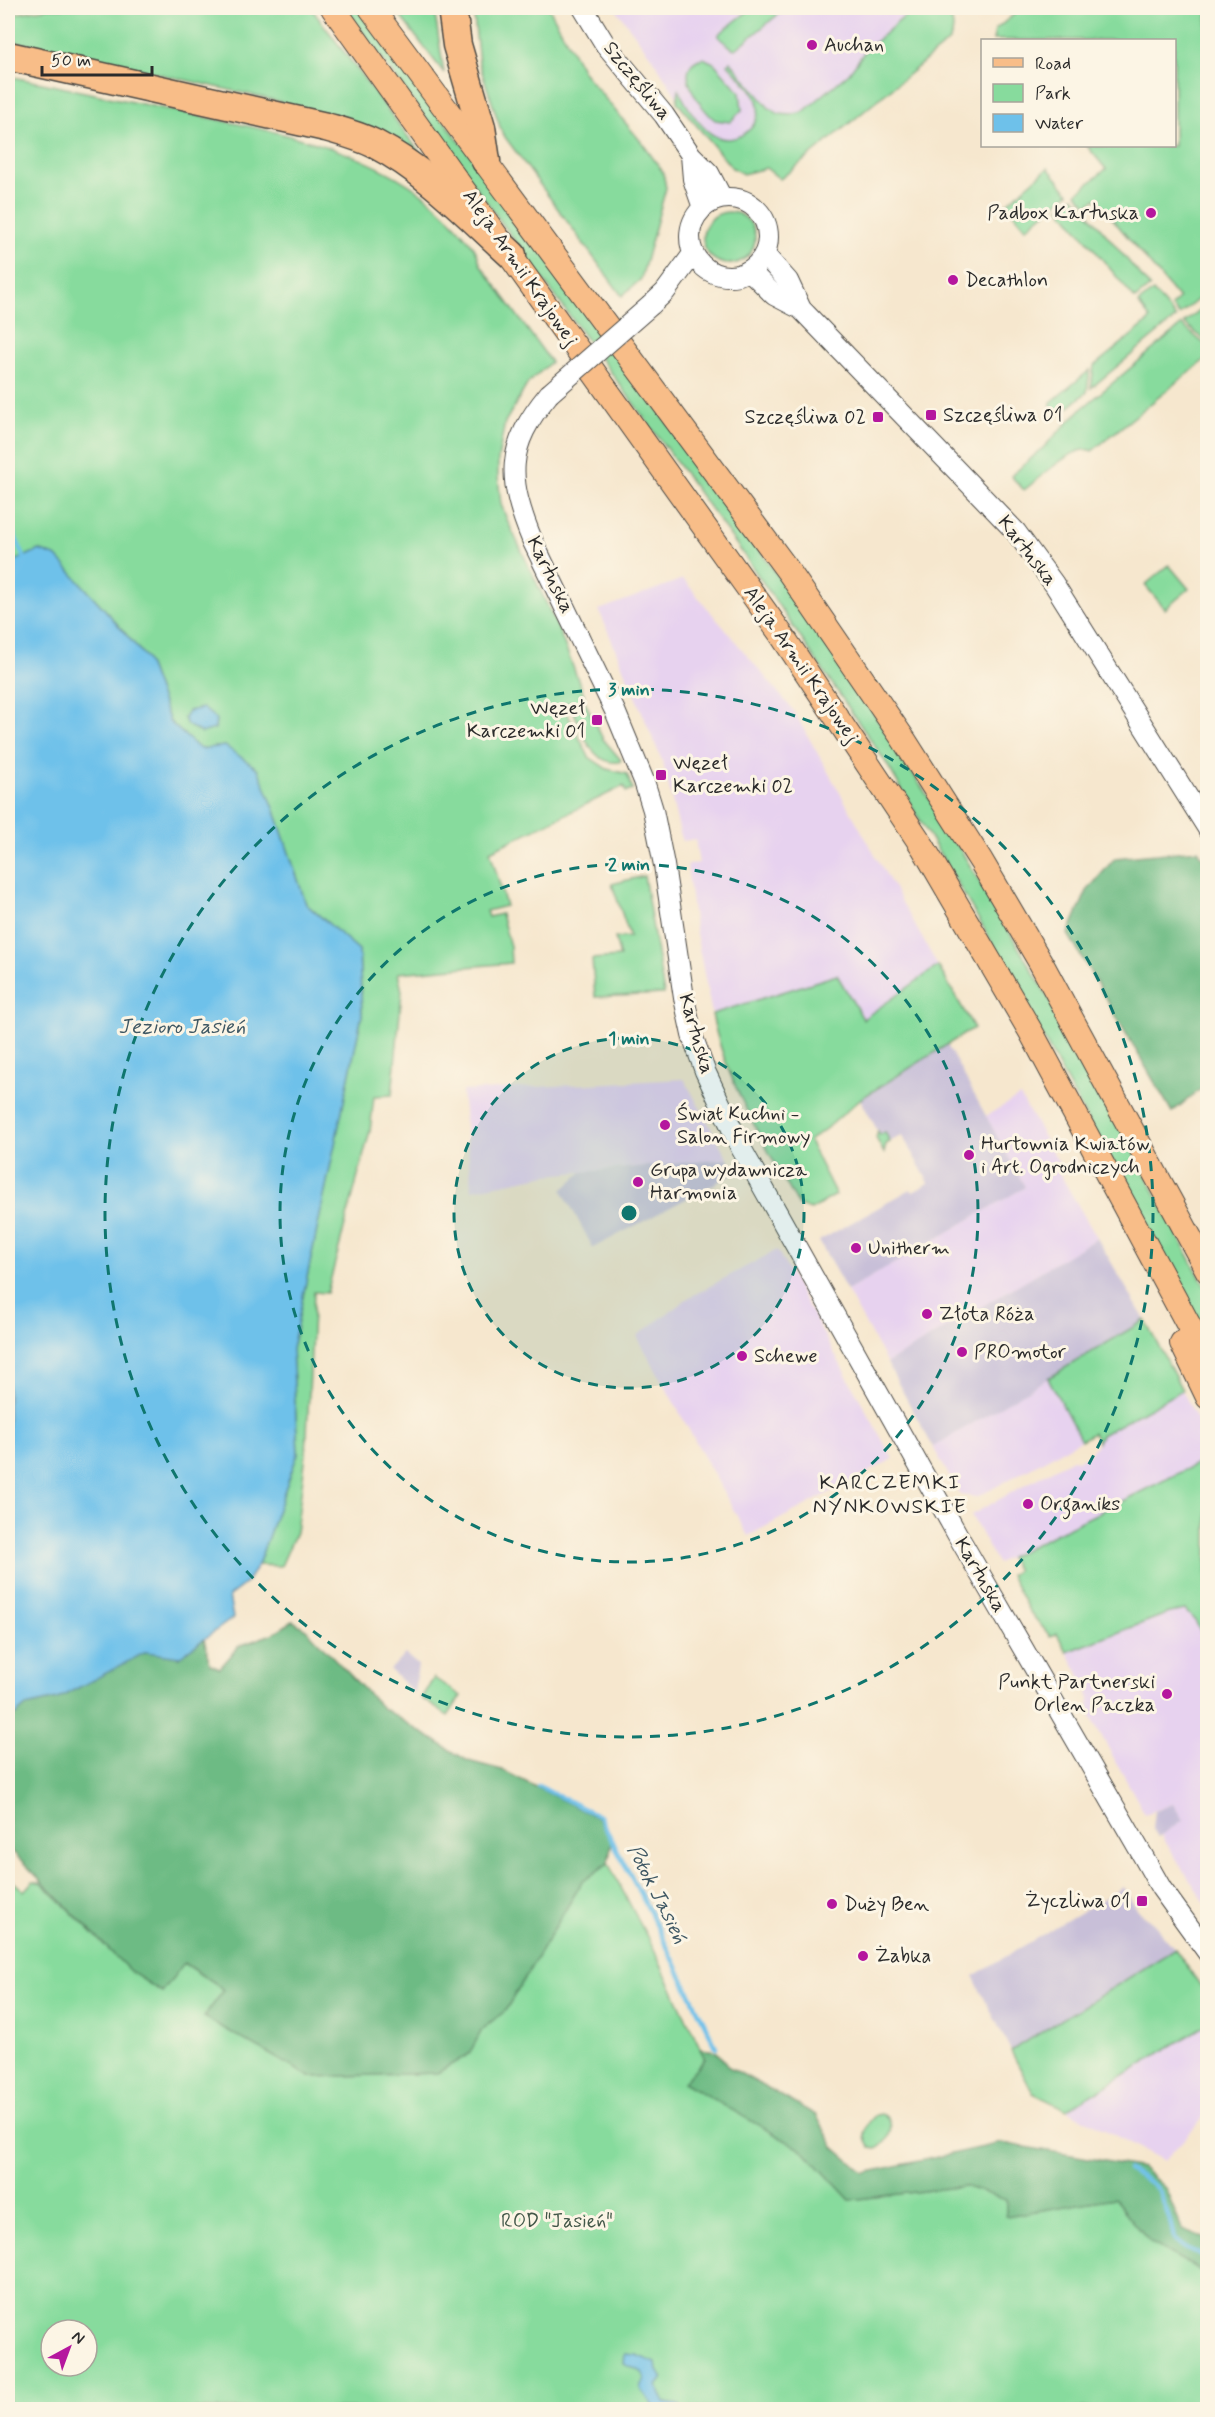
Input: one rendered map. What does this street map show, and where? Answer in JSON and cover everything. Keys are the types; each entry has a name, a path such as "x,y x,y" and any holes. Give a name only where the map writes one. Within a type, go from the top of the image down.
{"highway":[{"path":"452,8 457,45 481,128 486,161"},
{"path":"8,56 326,127 357,136 399,158 422,175 512,255"}],"main road":[{"name":"Aleja Armii Krajowej","path":"333,8 512,255 814,681 922,847 1031,1032 1208,1361"},
{"name":"Aleja Armii Krajowej","path":"371,8 789,572 904,740 981,861 1041,963 1208,1271"},
{"path":"1190,1238 1208,1254"},
{"path":"1147,1248 1144,1263 1208,1397"}],"street":[{"name":"Szczęśliwa","path":"583,8 605,44 709,173 722,198"},
{"path":"692,154 693,179 703,208"},
{"path":"722,198 742,200 759,211 768,229 769,238 765,255 750,271 728,277 707,270 693,254 690,242 690,229 695,218 703,208 722,198"},
{"name":"Kartuska","path":"693,254 658,298 549,394 533,413 521,436 514,465 514,487 521,514 615,711 644,781 653,810 664,865 684,998 692,1035 705,1071 752,1171 1000,1610 1161,1888 1208,1953"},
{"name":"Kartuska","path":"765,255 788,281 801,309"},
{"name":"Kartuska","path":"658,298 707,270"},
{"name":"Kartuska","path":"750,271 774,295 801,309 1016,532 1054,584 1208,829"}],"shaded area":[{"path":"615,8 952,8 883,60 731,159 680,102 653,59"},
{"path":"683,579 793,710 938,966 863,1019 837,975 712,1014 695,928 687,865 699,863 695,839 682,841 663,763 599,610"},
{"path":"947,1045 1025,1187 847,1291 819,1241 911,1189 913,1192 929,1183 902,1135 890,1142 885,1133 880,1135 860,1099"},
{"path":"684,1079 728,1159 547,1175 472,1190 462,1091"},
{"path":"1020,1096 1059,1163 1057,1169 1097,1238 887,1363 847,1291 1025,1187 986,1116"},
{"path":"728,1159 735,1173 593,1248 562,1190 582,1172"},
{"path":"1097,1238 1145,1320 933,1447 887,1363"},
{"name":"Schewe","path":"777,1250 893,1459 748,1536 637,1336 688,1298"},
{"path":"1048,1378 1081,1440 977,1497 960,1495 933,1447"},
{"path":"1182,1390 1207,1439 1207,1459 997,1563 971,1515 1072,1459 1079,1460 1090,1454 1100,1435"},
{"path":"1185,1609 1207,1642 1207,1906 1161,1835 1183,1820 1173,1804 1145,1814 1090,1715 1088,1689 1067,1652"},
{"path":"405,1654 418,1665 414,1693 390,1670"},
{"path":"1173,1804 1183,1820 1158,1837 1153,1829 1155,1811"},
{"path":"1123,1887 1139,1912 1154,1924 1175,1949 1011,2051 973,1976"},
{"path":"1207,2024 1207,2114 1164,2161 1067,2110"}],"green space":[{"path":"936,7 948,14 953,27 949,41 780,179 766,168 743,174 732,168 677,102 679,90 693,114 713,135 730,139 746,132 757,119 757,101 748,86 728,64 730,61 769,108 779,114 791,115 803,112 849,73 865,51 914,8"},
{"path":"48,8 311,8 424,158 377,131 274,100 8,40 8,15"},
{"path":"345,8 358,8 533,237 836,656 940,815 1077,1046 1207,1290 1207,1341 985,930 885,761 742,552"},
{"path":"394,8 434,8 444,73"},
{"path":"473,8 549,8 584,73 643,144 663,172 666,188 641,279 622,296 502,133 479,63"},
{"path":"752,8 786,8 736,49 732,48 719,37 719,34"},
{"path":"1022,8 1207,8 1207,292 1179,315 1171,306 1179,299 1096,199 1087,205 1077,193 1106,169 1088,147 1176,147 1176,39 993,39 995,30"},
{"path":"703,58 714,63 740,92 742,110 730,122 715,120 702,106 691,88 688,78 689,69 693,62"},
{"path":"8,76 261,129 334,149 402,180 431,201 465,236 474,248 480,264 551,362 528,383 505,422 498,459 501,504 558,628 584,700 603,739 621,760 619,762 609,761 600,757 587,741 570,702 563,705 589,757 607,769 627,774 633,790 626,792 624,786 490,851 506,906 486,911 488,917 501,914 510,946 511,963 398,973 402,991 392,1095 374,1096 370,1131 327,1293 314,1292 306,1454 296,1532 281,1566 258,1565 298,1453 292,1349 362,1015 359,950 306,904 274,808 225,746 200,750 170,722 146,658 107,612 57,558 39,550 8,564"},
{"path":"1048,168 1069,193 1026,228 1006,204"},
{"path":"1074,196 1150,287 1135,299 1060,208"},
{"path":"729,212 739,214 747,220 753,228 755,238 753,248 747,256 739,262 729,264 719,262 711,256 705,248 703,238 705,228 711,220 719,214"},
{"path":"1153,291 1176,318 1091,388 1094,366 1149,321 1150,318 1138,303"},
{"path":"1207,304 1207,342 1184,323"},
{"path":"1182,325 1207,346 1207,358 1092,451 1076,452 1067,457 1024,490 1011,476 1044,447 1079,411"},
{"path":"1090,370 1087,392 1064,411 1051,414 1051,402"},
{"path":"1169,565 1189,589 1165,609 1145,585"},
{"path":"1198,850 1208,866 1207,1084 1172,1112 1068,934 1087,891 1115,858"},
{"path":"644,876 664,994 595,997 592,959 620,957 615,938 630,937 612,884"},
{"path":"938,966 974,1028 860,1099 809,1141 836,1195 811,1210 799,1206 760,1137 737,1089 726,1064 712,1014 837,975 863,1019"},
{"path":"878,1131 880,1135 885,1132 890,1142 886,1144 884,1153 876,1138"},
{"path":"1145,1320 1182,1390 1101,1435 1098,1442 1093,1433 1081,1440 1048,1378"},
{"path":"1207,1459 1207,1642 1195,1621 1185,1610 1169,1613 1067,1652 1057,1634 1050,1636 1029,1611 1010,1575 1017,1570 1009,1557"},
{"path":"293,1621 306,1629 382,1708 468,1761 502,1770 598,1818 612,1842 608,1863 582,1882 505,2011 483,2028 469,2054 437,2073 310,2077 204,2017 224,1990 184,1963 162,1992 131,1972 8,1847 8,1721 26,1706 57,1699 146,1651 179,1657 204,1639 210,1664 220,1668 239,1646 272,1634"},
{"path":"434,1678 461,1696 448,1716 421,1698"},
{"name":"ROD \"Jasień\"","path":"608,1863 653,1948 705,2058 684,2082 804,2151 850,2200 964,2186 1007,2200 1006,2215 1114,2198 1151,2243 1207,2274 1207,2409 8,2409 8,1877 24,1891 33,1881 42,1883 131,1972 162,1992 183,1963 224,1990 204,2017 310,2077 437,2073 469,2054 483,2028 505,2011 582,1882"},
{"path":"1175,1949 1207,1995 1207,2024 1067,2110 1033,2093 1011,2051"},
{"path":"700,2049 717,2051 727,2066 816,2115 834,2147 864,2173 1002,2143 1142,2168 1165,2188 1182,2229 1207,2239 1207,2274 1151,2243 1114,2198 1006,2216 1006,2200 964,2186 850,2200 804,2151 683,2082 705,2059"},
{"path":"882,2114 890,2122 890,2132 881,2146 877,2149 870,2148 865,2135 867,2126 876,2115"}],"water":[{"name":"Jezioro Jasień","path":"39,550 57,557 146,658 170,722 200,749 225,746 258,769 274,808 306,904 359,950 362,1015 292,1349 298,1453 258,1565 246,1583 229,1596 233,1618 179,1657 146,1652 57,1699 26,1706 8,1721 8,564"},
{"path":"203,708 216,719 215,729 201,733 187,725 184,718 188,711"},
{"path":"625,2354 636,2355 656,2363 657,2371 663,2378 657,2386 665,2403 679,2405 683,2409 655,2409 641,2389 645,2378 642,2372 624,2364"}],"waterway":[{"path":"8,521 24,557"},
{"name":"Potok Jasień","path":"538,1786 599,1816 652,1916 716,2047"},
{"name":"Potok Jasień","path":"1128,2170 1147,2180 1156,2188 1167,2213 1174,2239 1194,2253 1208,2254"}],"place":[{"name":"Auchan","path":"812,45"},
{"name":"Padbox Kartuska","path":"1151,213"},
{"name":"Decathlon","path":"953,280"},
{"name":"Szczęśliwa 01","path":"931,415"},
{"name":"Szczęśliwa 02","path":"878,417"},
{"name":"Węzeł Karczemki 01","path":"597,720"},
{"name":"Węzeł Karczemki 02","path":"661,775"},
{"name":"Świat Kuchni - Salon Firmowy","path":"665,1125"},
{"name":"Hurtownia Kwiatów i Art. Ogrodniczych","path":"969,1155"},
{"name":"Grupa wydawnicza Harmonia","path":"638,1182"},
{"name":"Unitherm","path":"856,1248"},
{"name":"Złota Róża","path":"927,1314"},
{"name":"PROmotor","path":"962,1352"},
{"name":"Schewe","path":"742,1356"},
{"name":"Organiks","path":"1028,1504"},
{"name":"Punkt Partnerski Orlen Paczka","path":"1167,1694"},
{"name":"Życzliwa 01","path":"1142,1901"},
{"name":"Duży Ben","path":"832,1904"},
{"name":"Żabka","path":"863,1956"}],"district":[{"name":"KARCZEMKI NYNKOWSKIE","path":"890,1495"}]}
